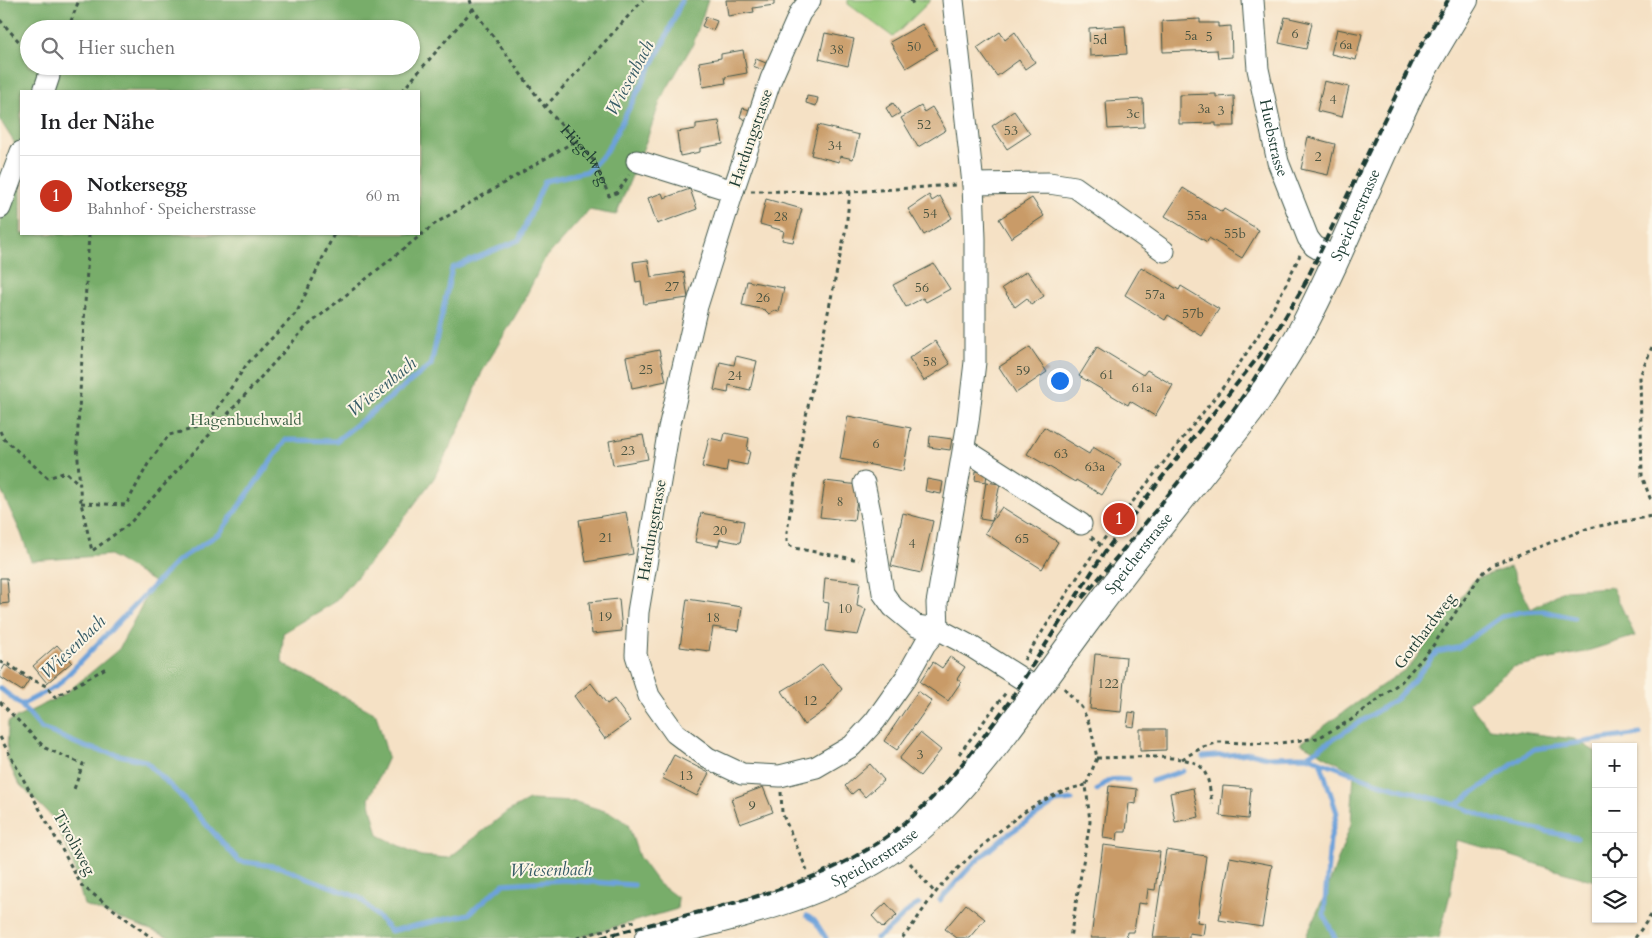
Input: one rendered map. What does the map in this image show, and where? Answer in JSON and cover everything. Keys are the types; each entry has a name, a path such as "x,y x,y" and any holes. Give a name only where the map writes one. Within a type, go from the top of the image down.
{"main road":[{"name":"Speicherstrasse","path":"645,928 722,919 802,896 829,885 856,872 897,846 930,818 967,780 1044,682 1122,575 1251,411 1300,333 1415,87 1431,56 1465,0"}],"street":[{"name":"Hardungstrasse","path":"810,0 800,13 771,79 733,191 698,306 669,428 638,612 636,655 649,696 674,733 708,758 742,774 780,776 816,767 852,746 875,720 907,676 925,644 938,629"},
{"path":"938,629 937,603 964,449 975,362 975,239 967,184 953,0"},
{"name":"Huebstrasse","path":"1254,0 1258,69 1278,162 1308,238 1314,246 1336,259"},
{"path":"0,208 7,169 20,153"},
{"path":"637,161 733,191"},
{"path":"967,184 1049,183 1075,187 1164,250"},
{"path":"964,449 1081,524"},
{"path":"864,483 883,593 893,607 916,626 938,629 1044,682"}],"path":[{"path":"71,20 79,0"},
{"name":"Hügelweg","path":"470,0 473,9 545,107 595,163 609,196 618,192 637,161"},
{"path":"545,107 643,0"},
{"path":"911,0 913,4"},
{"path":"420,70 473,9"},
{"path":"0,20 20,43"},
{"path":"403,90 416,75"},
{"path":"90,235 77,445 81,503 92,551 130,523 306,327 436,223 575,141"},
{"path":"764,191 850,192 967,184"},
{"path":"850,192 846,228 803,430 787,532 787,544 794,548 864,562"},
{"path":"81,503 126,505 148,464 169,435 197,428 210,419 246,364 297,312 334,235"},
{"path":"1020,666 1084,567 1112,528 1227,382 1258,336 1302,250"},
{"path":"1652,347 1640,376 1642,476 1652,500"},
{"path":"0,431 3,438 48,478 66,472 80,484"},
{"name":"Gotthardweg","path":"1182,759 1203,747 1219,742 1272,744 1318,738 1351,720 1402,681 1432,647 1483,572 1494,564 1531,548 1589,528 1652,516"},
{"path":"1112,528 1125,537 1130,531"},
{"path":"0,662 8,664 46,686 55,697 106,668"},
{"path":"1044,682 1072,694 1082,708 1093,735 1097,758 1086,785 1090,822 1070,938"},
{"path":"959,754 1007,691 1007,687"},
{"path":"0,702 45,748 83,764 73,792"},
{"name":"Tivoliweg","path":"0,737 82,886 152,938"},
{"path":"1097,758 1160,757 1182,759 1200,765 1206,774 1212,804"},
{"path":"902,938 914,926 935,893 953,872 1006,824 1042,801 1068,788 1086,785"},
{"path":"782,813 808,871"},
{"path":"897,846 935,893"},
{"path":"799,875 815,868"},
{"path":"1635,938 1652,914"},
{"path":"577,938 645,928"}],"green space":[{"name":"Hagenbuchwald","path":"0,0 708,0 693,44 661,99 616,215 589,210 544,260 520,308 482,372 461,425 434,478 381,549 335,602 283,633 282,663 376,714 388,757 369,799 378,835 421,856 449,858 507,812 529,800 576,802 611,813 628,824 639,857 658,883 678,898 677,909 577,938 172,938 84,905 71,857 52,817 18,783 7,759 8,722 65,694 119,649 154,582 110,555 31,561 21,533 0,488 0,222 19,179 14,142 0,120"},
{"path":"848,0 931,0 893,37 848,4"},
{"path":"1510,567 1531,609 1565,590 1612,587 1635,636 1584,652 1513,667 1468,703 1489,728 1574,739 1592,750 1592,880 1456,840 1451,890 1439,938 1306,938 1327,890 1351,824 1354,772 1301,743 1409,667 1475,579"}],"building":[{"path":"726,0 774,0 774,5 753,8 754,12 728,16"},
{"path":"706,17 717,21 713,31 702,26"},
{"path":"1285,17 1312,23 1306,49 1279,43"},
{"path":"1200,19 1200,23 1218,23 1218,27 1231,26 1232,57 1218,58 1217,50 1163,52 1162,21"},
{"path":"922,24 937,49 906,68 890,42"},
{"path":"1125,26 1127,54 1090,56 1089,28"},
{"path":"1337,29 1362,34 1356,60 1331,54"},
{"path":"1000,32 1005,40 1015,32 1035,62 1025,69 1019,60 997,76 977,48"},
{"path":"825,33 854,39 848,66 819,59"},
{"path":"743,50 747,73 725,77 726,83 703,87 699,62 721,58 721,54"},
{"path":"756,59 766,63 763,70 753,66"},
{"path":"1324,81 1349,87 1342,117 1317,111"},
{"path":"1216,94 1216,97 1234,96 1235,126 1216,126 1216,123 1179,124 1179,95"},
{"path":"807,96 818,98 816,106 806,103"},
{"path":"1143,99 1144,127 1108,129 1106,101"},
{"path":"893,103 900,113 892,118 886,108"},
{"path":"921,106 924,112 932,107 946,130 918,147 901,118"},
{"path":"743,108 750,110 746,120 740,117"},
{"path":"1014,111 1030,134 1007,149 992,126"},
{"path":"719,121 723,144 700,148 700,152 680,156 677,132 696,129 696,124"},
{"path":"818,125 859,135 853,159 840,156 839,162 811,155"},
{"path":"1308,137 1335,144 1328,175 1301,169"},
{"path":"1183,188 1222,212 1224,209 1259,230 1242,258 1209,238 1207,242 1165,216"},
{"path":"690,189 697,209 657,224 648,198 662,193 664,198"},
{"path":"929,195 932,201 940,196 952,218 924,235 908,209"},
{"path":"1032,198 1044,216 1011,238 999,219"},
{"path":"766,199 802,209 793,242 782,240 784,231 760,224"},
{"path":"648,260 651,277 684,272 688,298 644,304 641,281 636,282 633,262"},
{"path":"934,264 950,289 926,302 923,298 906,307 893,285"},
{"path":"1141,267 1179,290 1181,286 1219,309 1202,336 1168,315 1165,320 1125,295"},
{"path":"1027,271 1044,296 1031,305 1027,298 1015,307 1002,288"},
{"path":"747,281 784,288 779,312 775,311 769,314 765,310 742,305"},
{"path":"935,341 950,364 924,381 909,358"},
{"path":"1030,347 1047,372 1016,393 999,367"},
{"path":"1097,347 1143,375 1147,370 1173,385 1155,416 1130,401 1128,405 1079,376"},
{"path":"659,350 666,381 632,388 626,357"},
{"path":"736,356 757,361 750,390 729,385 728,393 714,390 720,362 734,365"},
{"path":"848,416 911,428 903,471 840,459"},
{"path":"1044,427 1089,454 1093,447 1121,464 1102,495 1076,480 1075,482 1027,454"},
{"path":"725,433 749,438 747,450 750,451 747,465 728,461 726,472 702,467 709,438 723,441"},
{"path":"643,435 648,459 613,465 609,441"},
{"path":"930,436 952,439 950,450 929,447"},
{"path":"976,471 987,473 986,482 975,480"},
{"path":"927,479 943,482 941,494 925,491"},
{"path":"825,481 859,485 854,521 820,517"},
{"path":"986,482 1000,484 992,521 980,519"},
{"path":"1002,507 1058,542 1042,569 985,533"},
{"path":"626,512 633,554 586,562 579,520"},
{"path":"701,513 744,521 740,543 720,539 718,546 695,542"},
{"path":"903,513 933,521 921,573 891,566"},
{"path":"0,578 7,578 9,603 0,604"},
{"path":"825,578 860,582 857,606 866,609 858,635 826,631 829,603 823,602"},
{"path":"619,599 622,631 592,634 589,602"},
{"path":"687,599 742,607 739,631 713,627 709,651 680,647"},
{"path":"57,645 72,662 47,683 33,666"},
{"path":"1095,654 1126,657 1121,712 1090,709"},
{"path":"950,657 965,667 957,679 961,682 948,701 920,682 933,662 942,668"},
{"path":"822,664 842,689 825,710 804,725 782,691"},
{"path":"5,665 29,680 22,691 0,677 0,673"},
{"path":"591,683 607,704 614,699 630,721 605,739 574,696"},
{"path":"918,691 932,701 897,750 884,741"},
{"path":"1129,712 1136,713 1134,727 1127,726"},
{"path":"1140,729 1166,729 1166,750 1140,751"},
{"path":"920,733 941,750 920,776 899,759"},
{"path":"674,755 709,773 697,796 662,778"},
{"path":"870,764 884,780 865,797 858,789 852,794 845,786"},
{"path":"1109,786 1137,789 1136,804 1129,803 1126,832 1118,832 1117,840 1103,838"},
{"path":"1223,786 1251,788 1248,819 1220,816"},
{"path":"763,787 773,812 740,824 731,799"},
{"path":"1193,788 1199,817 1175,822 1170,793"},
{"path":"1103,845 1160,852 1155,890 1148,889 1146,904 1138,903 1134,932 1127,932 1126,938 1091,938"},
{"path":"1166,850 1206,856 1197,922 1205,923 1203,935 1189,933 1189,938 1153,938"},
{"path":"1230,857 1272,865 1262,927 1219,920"},
{"path":"886,903 897,915 883,928 872,916"},
{"path":"966,904 985,919 969,938 957,938 945,929"}],"waterway":[{"name":"Wiesenbach","path":"21,705 57,686 177,561 220,533 286,440 336,441 431,365 452,268 519,240 545,181 588,171 606,152 663,44 682,0"},
{"path":"1203,757 1251,753 1267,757 1307,756 1396,699 1437,652 1457,648 1501,617 1520,612 1543,611 1574,618"},
{"name":"Wiesenbach","path":"0,688 21,705 41,728 85,747 145,761 180,795 239,861 280,867 360,898 391,931 469,914 503,884 564,880 634,885"},
{"path":"1307,756 1375,782 1456,805 1534,749 1640,734"},
{"path":"1320,761 1337,813 1330,840 1324,915 1335,938"},
{"path":"1152,781 1183,771"},
{"path":"1097,790 1112,780 1129,780"},
{"path":"940,900 972,865 1004,837 1056,802 1072,800"},
{"path":"1456,805 1494,820 1577,838"},
{"path":"876,938 919,904"},
{"path":"807,916 815,921 826,938"}],"railway":[{"path":"1304,285 1414,58 1448,0"},
{"path":"601,938 724,906 805,880 843,863 880,841 928,802 976,747 1009,702 1104,553 1259,356 1278,329 1308,279"},
{"path":"1082,598 1213,438 1244,395 1271,350"}],"place":[{"name":"Notkersegg","path":"1119,519"}]}
